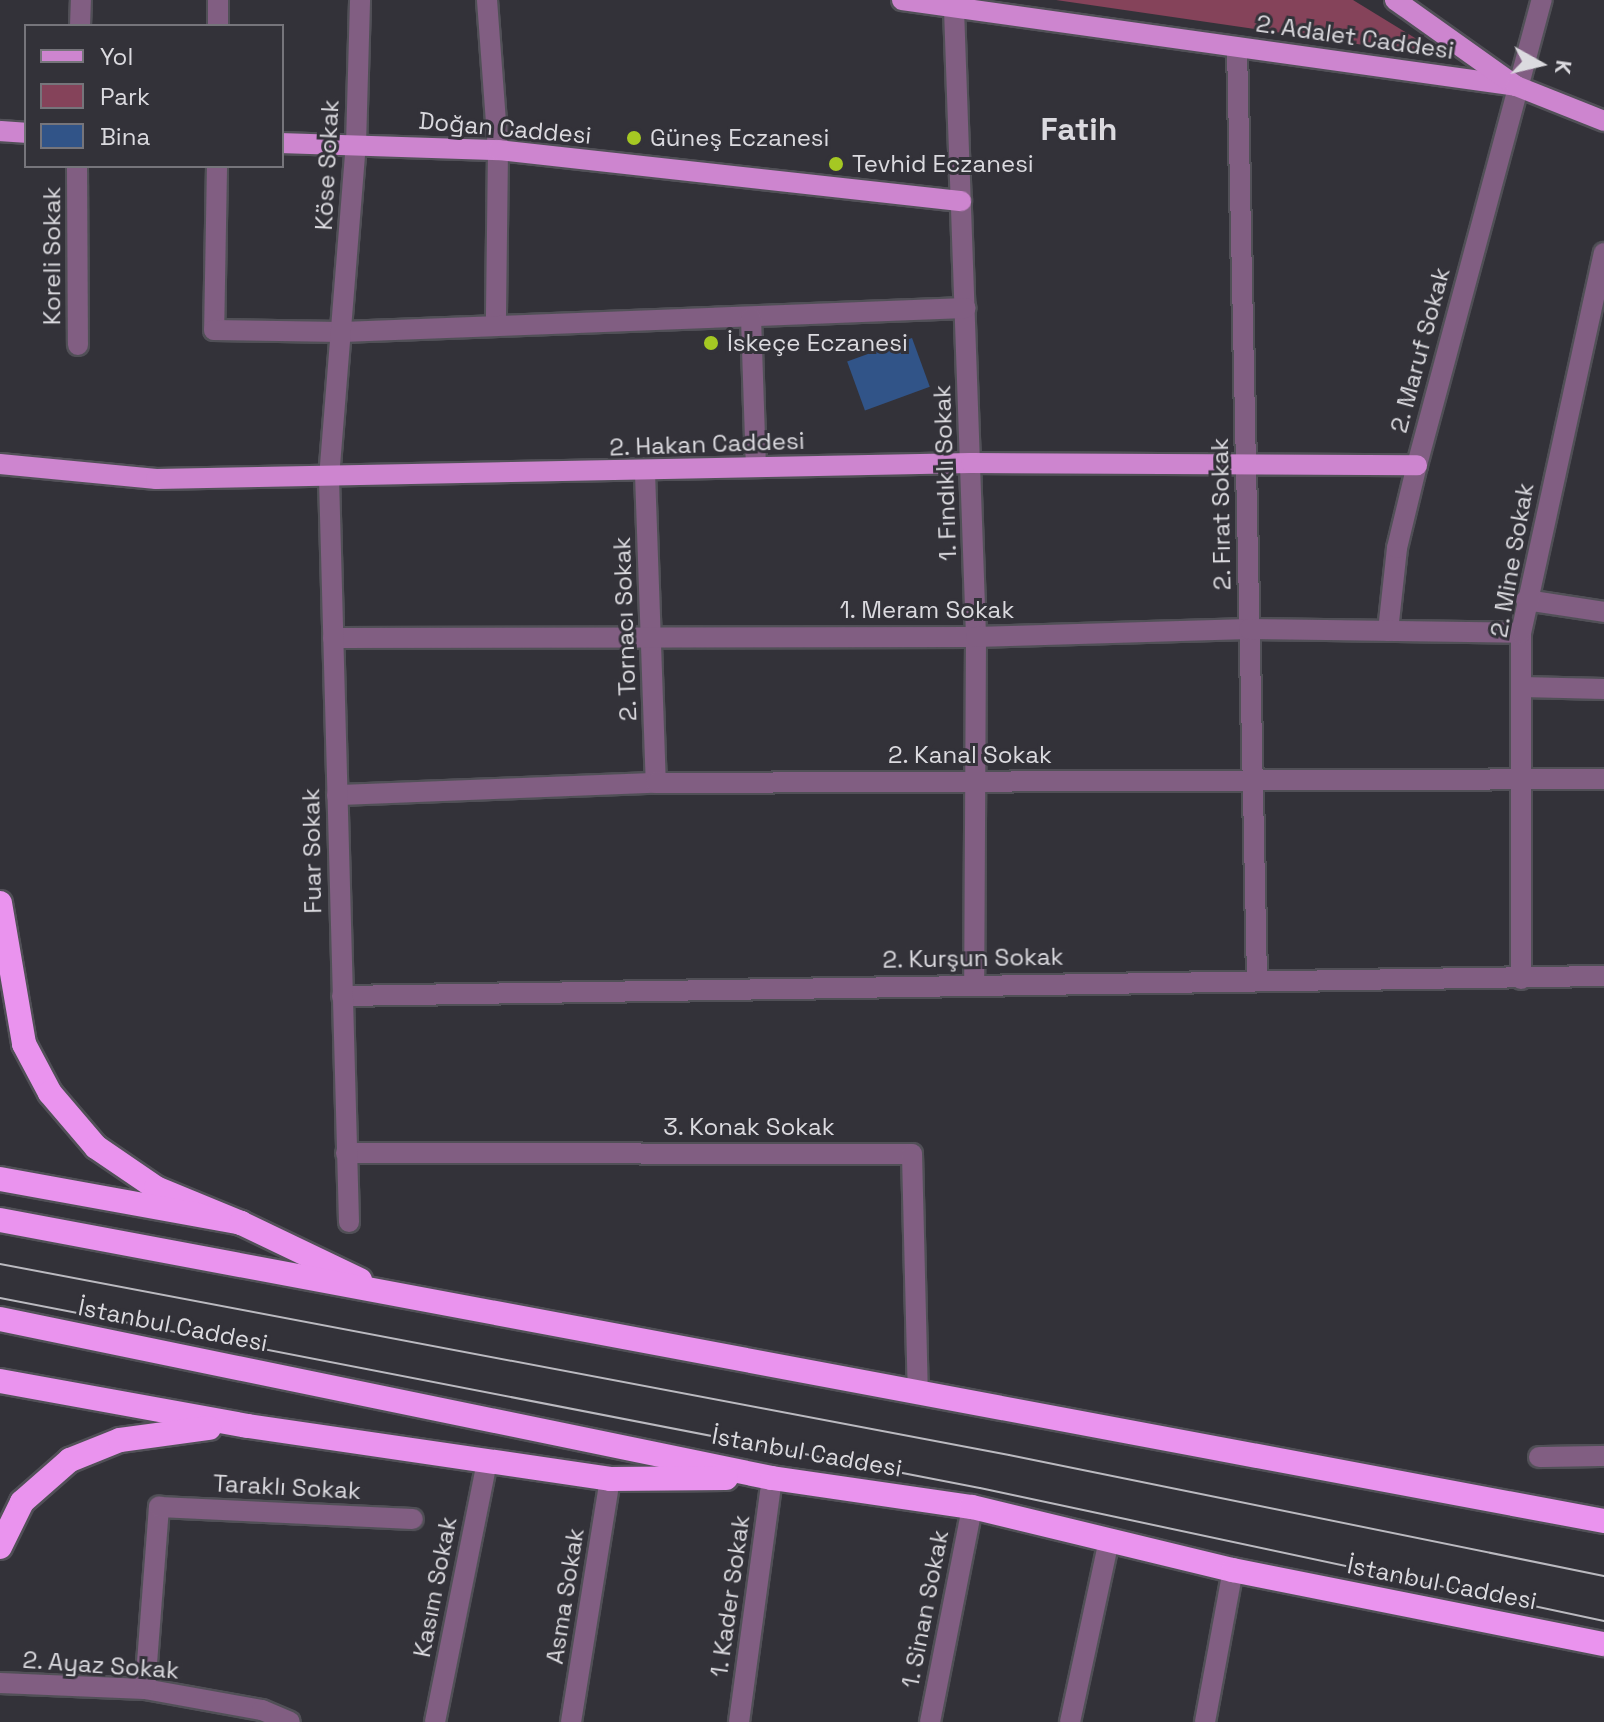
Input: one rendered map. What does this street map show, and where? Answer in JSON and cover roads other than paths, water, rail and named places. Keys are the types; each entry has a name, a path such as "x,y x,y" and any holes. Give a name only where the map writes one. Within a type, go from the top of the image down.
{"highway":[{"path":"0,903 24,1044 50,1093 96,1147 156,1188 241,1223 391,1294"},
{"path":"0,1179 241,1223"},
{"path":"0,1220 1604,1521"},
{"name":"İstanbul Caddesi","path":"0,1319 772,1478 972,1507 1233,1570 1604,1644"},
{"path":"0,1381 248,1426 610,1479 772,1478"},
{"path":"0,1547 22,1502 70,1460 120,1440 171,1430 248,1426"}],"main road":[{"name":"2. Adalet Caddesi","path":"902,0 1516,86"},
{"name":"2. Adalet Caddesi","path":"1395,0 1516,86 1604,121"},
{"path":"0,131 24,133"},
{"name":"Doğan Caddesi","path":"284,143 498,150 961,201"},
{"name":"2. Hakan Caddesi","path":"0,464 156,479 645,473 756,467 971,463 1417,465"}],"street":[{"path":"80,24 81,0"},
{"path":"218,0 218,24"},
{"name":"Köse Sokak","path":"329,478 356,145 360,0"},
{"path":"487,0 498,150 496,325"},
{"name":"2. Maruf Sokak","path":"1388,631 1397,548 1417,465 1516,86 1542,0"},
{"name":"1. Fındıklı Sokak","path":"954,9 976,637 974,984"},
{"name":"2. Fırat Sokak","path":"1237,47 1249,629 1249,779 1257,981"},
{"name":"Koreli Sokak","path":"77,168 78,345"},
{"path":"217,168 214,330 342,332 966,308"},
{"name":"2. Mine Sokak","path":"1521,979 1521,633 1604,253"},
{"path":"751,318 756,467"},
{"name":"2. Tornacı Sokak","path":"645,473 656,783"},
{"name":"Fuar Sokak","path":"329,478 349,1222"},
{"path":"1526,600 1604,612"},
{"name":"1. Meram Sokak","path":"333,638 976,637 1249,629 1521,633"},
{"path":"1522,687 1604,689"},
{"name":"2. Kanal Sokak","path":"337,795 656,783 1604,779"},
{"name":"2. Kurşun Sokak","path":"342,996 1604,976"},
{"name":"3. Konak Sokak","path":"346,1153 912,1154 918,1394"},
{"path":"1539,1457 1604,1456"},
{"name":"Kasım Sokak","path":"435,1722 487,1461"},
{"name":"1. Kader Sokak","path":"739,1722 772,1478"},
{"name":"Asma Sokak","path":"571,1722 610,1479"},
{"name":"Taraklı Sokak","path":"145,1689 159,1507 413,1519"},
{"name":"1. Sinan Sokak","path":"930,1722 972,1507"},
{"path":"1070,1722 1109,1540"},
{"path":"1205,1722 1233,1570"},
{"name":"2. Ayaz Sokak","path":"0,1683 145,1689 262,1710 290,1722"}],"tram line":[{"path":"0,1264 1009,1455 1604,1576"},
{"path":"0,1298 980,1488 1604,1621"}],"place":[{"name":"Güneş Eczanesi","path":"634,138"},
{"name":"Tevhid Eczanesi","path":"836,164"},
{"name":"İskeçe Eczanesi","path":"711,343"}],"district":[{"name":"Fatih","path":"1079,129"}]}
